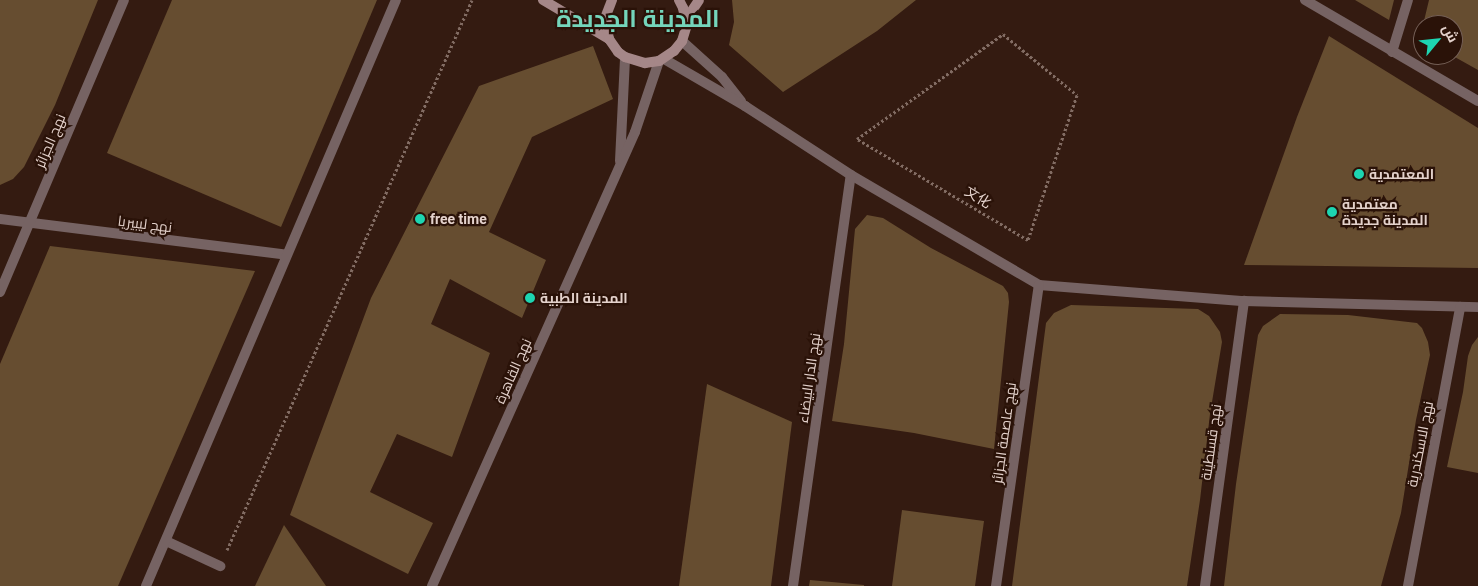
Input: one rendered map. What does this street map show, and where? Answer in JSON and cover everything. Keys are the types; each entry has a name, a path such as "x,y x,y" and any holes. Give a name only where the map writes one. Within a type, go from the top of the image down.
{"main road":[{"path":"543,0 609,39 618,52 625,57 645,63 661,60 674,51 682,41 691,12 699,0"},
{"path":"609,39 606,16 612,0"},
{"path":"679,0 686,19 686,30"}],"street":[{"name":"نهج الجزائر","path":"0,292 124,0"},
{"path":"146,586 396,0"},
{"path":"1305,0 1478,102"},
{"path":"1392,52 1408,0"},
{"path":"682,41 722,77 745,106"},
{"path":"619,168 625,57"},
{"path":"661,60 745,106 851,175 1039,285 1244,301 1478,307"},
{"name":"نهج القاهرة","path":"432,586 619,168 661,60"},
{"name":"نهج الدار البيضاء","path":"793,586 851,175"},
{"name":"نهج ليبيريا","path":"0,219 287,255"},
{"name":"نهج عاصمة الجزائر","path":"996,586 1039,285"},
{"name":"نهج قسنطينة","path":"1205,586 1244,301"},
{"name":"نهج الاسكندرية","path":"1408,586 1460,308"},
{"path":"166,541 220,566"}],"path":[{"path":"220,566 472,0"},
{"name":"文化","path":"1003,34 1077,96 1028,240 857,139 1003,34"}],"building":[{"path":"0,0 98,0 55,105 24,167 13,179 0,185"},
{"path":"172,0 377,0 281,227 107,153"},
{"path":"732,0 916,0 877,31 783,92 729,45 734,22"},
{"path":"1355,0 1394,0 1389,20"},
{"path":"1429,0 1478,0 1478,70 1463,62 1463,15 1425,15"},
{"path":"1329,36 1478,128 1478,268 1244,265 1297,117"},
{"path":"593,46 613,99 532,137 489,232 546,260 522,318 450,279 431,324 490,353 452,457 397,434 370,492 433,523 408,574 290,515 371,298 479,86"},
{"path":"867,215 883,218 931,248 1003,286 1008,293 1009,302 994,449 914,433 832,421 844,344 855,229"},
{"path":"50,246 255,271 118,586 0,586 0,364"},
{"path":"1071,305 1198,309 1209,316 1220,332 1222,342 1210,414 1187,586 1012,586 1046,323 1054,313"},
{"path":"1280,314 1348,315 1417,323 1422,328 1428,342 1430,355 1416,420 1401,513 1381,586 1224,586 1236,484 1258,335 1263,326"},
{"path":"1478,337 1478,473 1447,467 1463,392 1468,356 1472,345"},
{"path":"707,384 792,422 771,586 679,586"},
{"path":"902,510 984,521 975,586 892,586"},
{"path":"284,525 326,586 255,586"},
{"path":"810,580 864,585 864,586 809,586"}],"place":[{"name":"المعتمدية","path":"1359,174"},
{"name":"معتمدية المدينة جديدة","path":"1332,212"},
{"name":"free time","path":"420,219"},
{"name":"المدينة الطبية","path":"530,298"}],"district":[{"name":"المدينة الجديدة","path":"638,20"}]}
